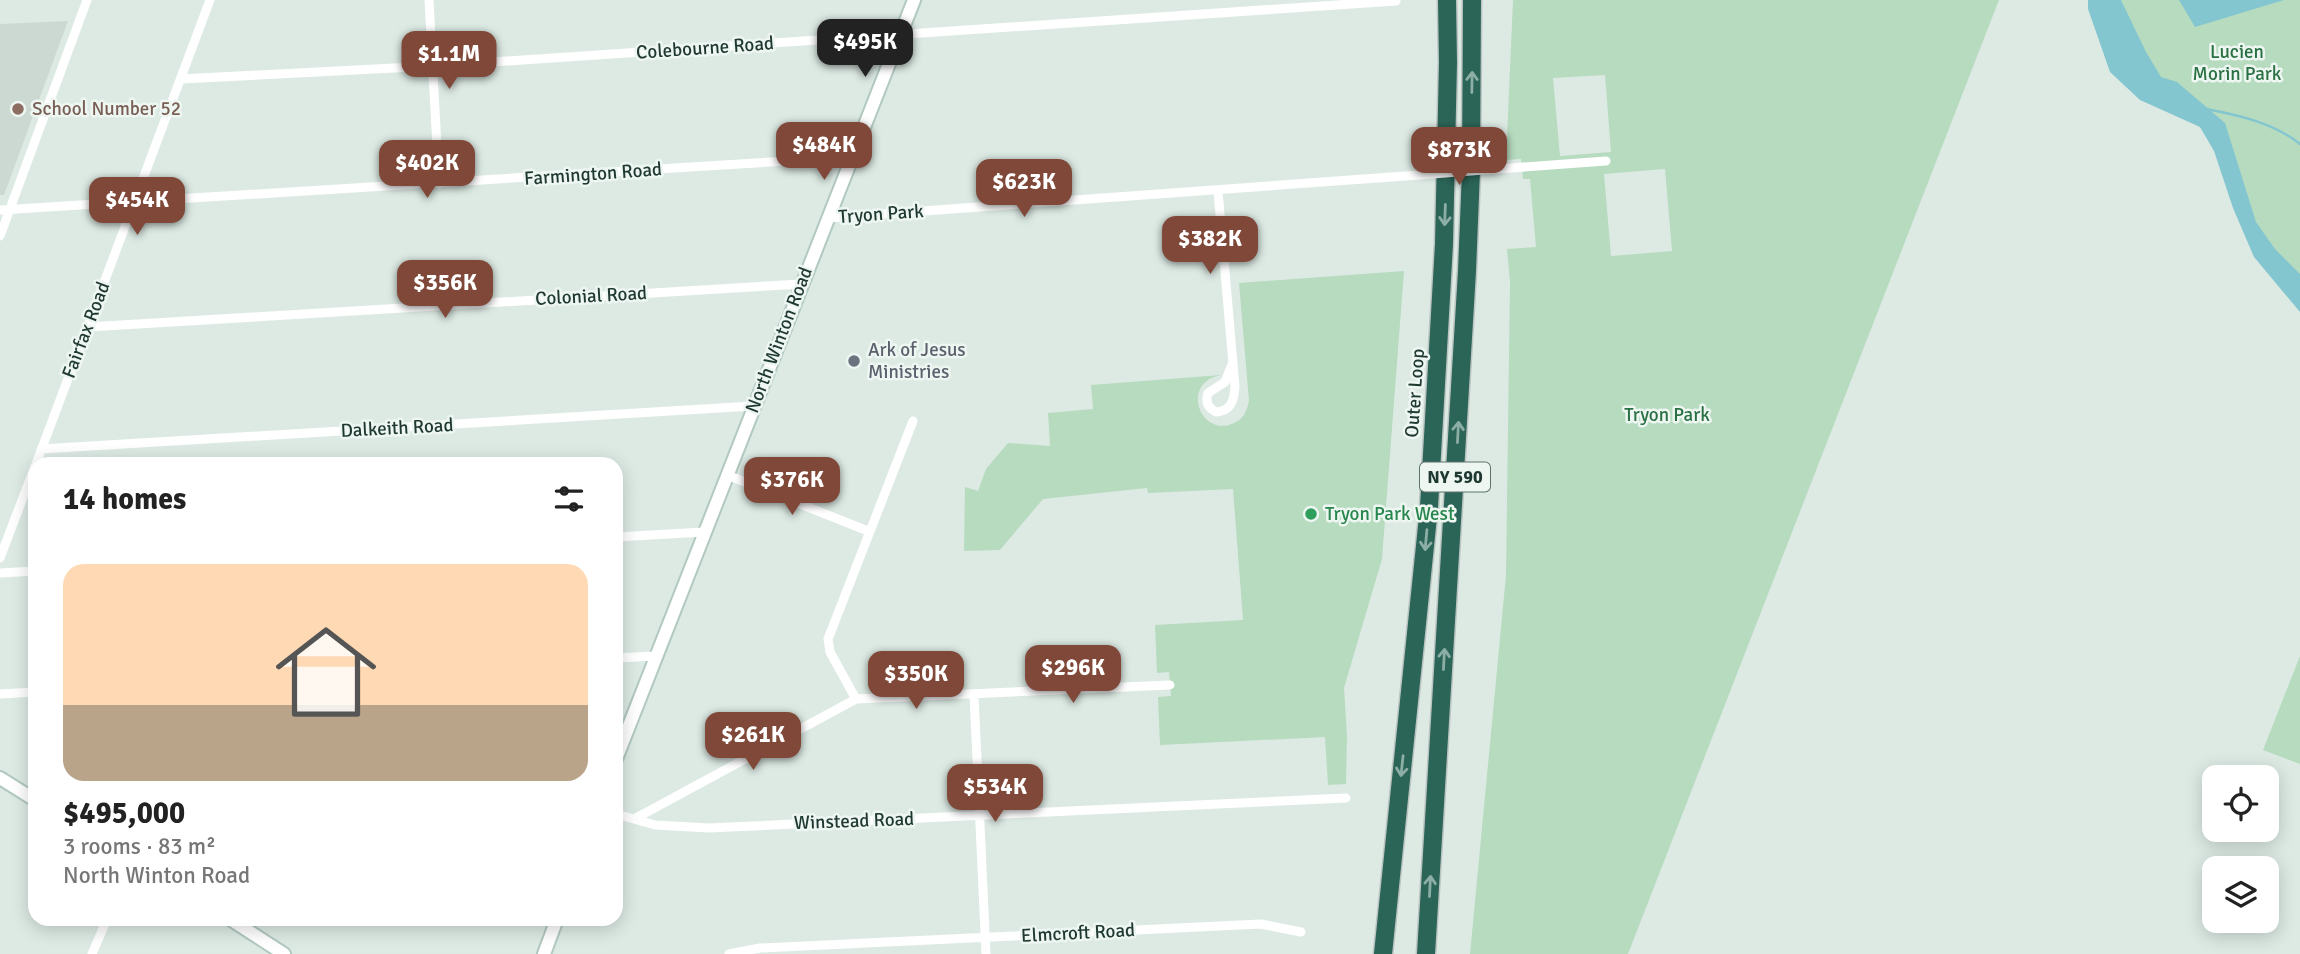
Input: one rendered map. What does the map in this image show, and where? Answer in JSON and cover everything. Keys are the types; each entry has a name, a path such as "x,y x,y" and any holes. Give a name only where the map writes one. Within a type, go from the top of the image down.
{"highway":[{"name":"Outer Loop","path":"1381,954 1429,507 1444,236 1447,0"},
{"name":"NY 590","path":"1427,954 1468,262 1472,0"}],"main road":[{"name":"North Winton Road","path":"623,742 911,6"},
{"path":"1,783 28,796"},
{"path":"241,926 284,954"},
{"path":"544,954 554,926"}],"street":[{"path":"0,236 5,209 86,0"},
{"name":"Fairfax Road","path":"38,457 210,0"},
{"path":"429,0 439,184"},
{"name":"Colebourne Road","path":"181,79 433,66 1396,1"},
{"name":"Farmington Road","path":"5,209 851,158"},
{"name":"Tryon Park","path":"827,218 1606,161"},
{"path":"1218,191 1233,362 1235,387 1230,407 1223,412 1216,412 1208,404 1208,393 1225,382 1233,362"},
{"name":"Colonial Road","path":"88,327 801,284"},
{"name":"Dalkeith Road","path":"41,449 753,407"},
{"path":"856,699 827,643 913,421"},
{"path":"727,475 869,531"},
{"name":"Fairfax Road","path":"0,558 28,484"},
{"path":"623,537 704,532"},
{"path":"0,573 28,571"},
{"path":"623,658 656,656"},
{"path":"636,818 856,699 1170,685"},
{"path":"0,694 28,692"},
{"path":"974,695 986,954"},
{"name":"Winstead Road","path":"623,815 655,825 709,828 1346,798"},
{"name":"Elmcroft Road","path":"729,954 760,948 1261,925 1301,932"},
{"path":"93,954 104,926"}],"shaded area":[{"name":"School Number 52","path":"68,21 4,195 0,195 0,24"}],"green space":[{"name":"Tryon Park","path":"1513,0 1999,0 1628,954 1470,954 1506,575 1510,282 1507,249 1536,247 1530,179 1523,179 1521,159 1506,160","holes":["1605,75 1611,152 1560,156 1553,78","1665,169 1672,251 1611,256 1604,174"]},
{"name":"Lucien Morin Park","path":"2107,0 2300,0 2300,292 2261,243 2232,159 2164,92"},
{"name":"Tryon Park West","path":"1404,271 1382,559 1344,688 1346,784 1328,785 1325,737 1160,745 1158,697 1171,696 1169,672 1157,673 1155,625 1243,620 1233,489 1148,493 1147,488 1043,499 1000,550 964,551 965,487 978,491 986,469 1008,443 1050,446 1048,413 1093,409 1091,385 1221,375 1208,380 1201,388 1199,408 1204,417 1222,426 1240,419 1249,401 1239,283"},
{"path":"2300,656 2300,764 2263,750"}],"water":[{"path":"2088,0 2121,0 2161,77 2177,82 2225,123 2256,222 2275,249 2300,274 2300,312 2254,257 2233,208 2214,151 2200,127 2140,100 2110,72 2088,9"},
{"path":"2179,0 2284,0 2195,27"}],"waterway":[{"path":"2206,109 2267,125 2300,144"}],"place":[{"name":"School Number 52","path":"18,109"},
{"name":"Ark of Jesus Ministries","path":"854,361"},
{"name":"Tryon Park West","path":"1311,514"}]}
